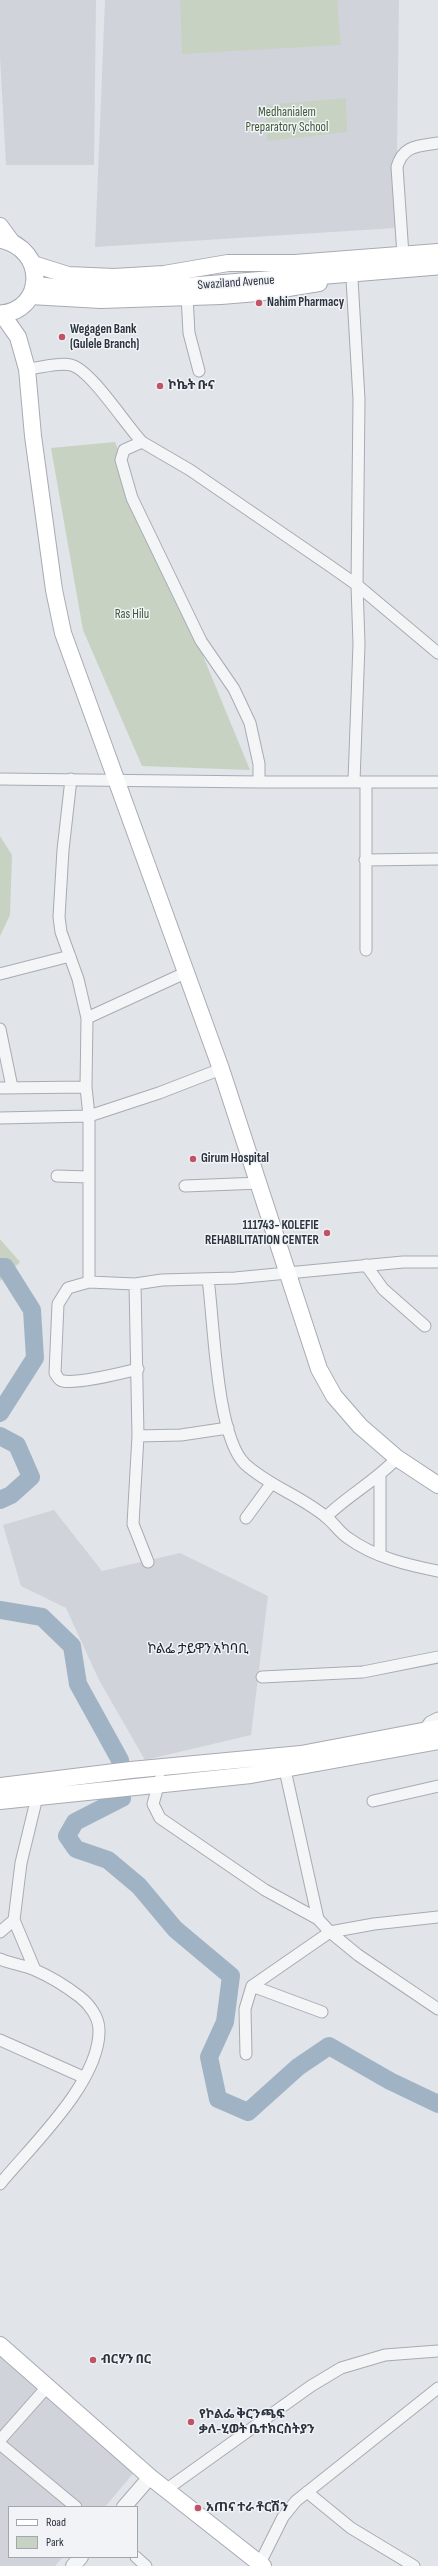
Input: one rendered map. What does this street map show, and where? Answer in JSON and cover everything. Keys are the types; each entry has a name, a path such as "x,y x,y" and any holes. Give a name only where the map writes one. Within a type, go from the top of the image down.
{"main road":[{"path":"0,226 6,240 22,248 33,280"},
{"path":"438,252 295,263 228,263 164,274 114,277 68,275 33,280 13,311 1,314 18,337 27,369 33,436 60,619 69,652 185,974 221,1069 260,1183 308,1340 327,1385 360,1426 397,1458 438,1485"},
{"name":"Swaziland Avenue","path":"33,280 79,286 125,286 438,260"},
{"name":"Swaziland Avenue","path":"33,280 80,291 131,291 438,266"},
{"path":"33,280 101,300 257,293 352,280 438,272"},
{"path":"0,1786 131,1770 301,1754 431,1729"},
{"path":"0,1800 285,1770 438,1741"},
{"path":"0,2345 150,2477 261,2565"}],"street":[{"path":"403,255 398,167 400,156 405,150 413,147 438,143"},
{"path":"352,280 359,399 357,585 359,644 354,781"},
{"path":"187,296 189,333 199,371"},
{"path":"27,369 70,365 82,371 142,442 190,470 357,585 438,653"},
{"path":"142,442 124,450 122,454 121,460 132,498 202,642 234,689 242,705 255,743 259,764 259,782"},
{"path":"0,779 116,779 259,782 354,781 366,783 438,782"},
{"path":"71,779 63,850 59,917 78,979 87,1018 86,1087 89,1116 89,1282"},
{"path":"366,783 366,950"},
{"path":"365,860 438,859"},
{"path":"0,974 70,956"},
{"path":"87,1018 185,974"},
{"path":"0,1029 12,1087"},
{"path":"0,1118 89,1116 159,1093 221,1069"},
{"path":"0,1088 86,1087"},
{"path":"57,1176 88,1177"},
{"path":"185,1186 260,1183"},
{"path":"138,1369 62,1382 56,1376 58,1304 68,1288 89,1282 135,1284 162,1280 208,1279 366,1265 438,1262"},
{"path":"366,1265 383,1289 425,1326"},
{"path":"208,1279 215,1345 228,1428 235,1450 241,1460 271,1484 326,1517 348,1539 398,1562 438,1571"},
{"path":"135,1284 138,1369 138,1436 134,1524 148,1562"},
{"path":"138,1436 181,1435 228,1428"},
{"path":"326,1517 352,1493 380,1476 397,1458"},
{"path":"380,1476 380,1555"},
{"path":"246,1518 271,1484"},
{"path":"262,1677 362,1672 438,1658"},
{"path":"431,1729 430,1722 438,1718"},
{"path":"162,1767 153,1804 160,1818 265,1890 318,1919 330,1932 375,1968 438,2009"},
{"path":"285,1770 318,1919"},
{"path":"373,1801 438,1786"},
{"path":"35,1970 14,1920 20,1863 37,1797"},
{"path":"246,2054 245,2009 252,1986 330,1932 438,1917"},
{"path":"0,1932 14,1920"},
{"path":"0,1959 35,1970 80,1997 96,2018 99,2029 98,2040 91,2064 83,2078 49,2128 0,2184"},
{"path":"252,1986 322,2012"},
{"path":"0,2040 83,2078"},
{"path":"167,2489 311,2386 341,2368 385,2355 438,2350"},
{"path":"0,2440 47,2387"},
{"path":"261,2565 283,2517 307,2492 438,2388"},
{"path":"0,2444 75,2506"},
{"path":"125,2506 150,2477"},
{"path":"307,2492 351,2528 414,2566"},
{"path":"73,2566 80,2558"},
{"path":"137,2558 146,2566"}],"shaded area":[{"path":"0,0 96,0 94,165 6,165 0,57"},
{"name":"Medhanialem Preparatory School","path":"105,0 399,0 396,228 95,247"},
{"path":"54,1510 102,1571 180,1553 268,1596 251,1735 145,1760 99,1680 66,1608 21,1586 3,1525"},
{"path":"0,2354 136,2470 106,2506 8,2506 8,2558 62,2558 55,2566 0,2566"}],"green space":[{"path":"180,0 337,0 341,45 182,54"},
{"name":"Medhanialem Preparatory School","path":"346,98 347,132 267,141 265,105"},
{"name":"Ras Hilu","path":"115,442 250,770 142,766 83,630 51,448"},
{"path":"0,836 12,855 10,915 0,936"},
{"path":"0,1239 20,1262 0,1281"}],"waterway":[{"path":"0,1267 5,1267 32,1310 35,1358 0,1413"},
{"path":"0,1436 17,1445 31,1477 11,1495 0,1500"},
{"path":"0,1610 42,1617 72,1646 78,1684 120,1760 122,1798 75,1822 67,1836 76,1849 108,1860 139,1886 175,1929 231,1976 225,2022 209,2057 218,2099 248,2112 298,2067 329,2046 390,2081 438,2104"}],"place":[{"name":"Nahim Pharmacy","path":"259,303"},
{"name":"Wegagen Bank (Gulele Branch)","path":"62,337"},
{"name":"ኮኬት ቡና","path":"160,386"},
{"name":"Girum Hospital","path":"193,1159"},
{"name":"111743- KOLEFIE REHABILITATION CENTER","path":"327,1233"},
{"name":"ብርሃን በር","path":"93,2360"},
{"name":"የኮልፌ ቅርንጫፍ ቃለ-ሂወት ቤተክርስትያን","path":"191,2422"},
{"name":"አጠና ተራ ቶርሽን","path":"198,2508"}],"district":[{"name":"ኮልፌ ታይዋን አካባቢ","path":"198,1649"}]}
